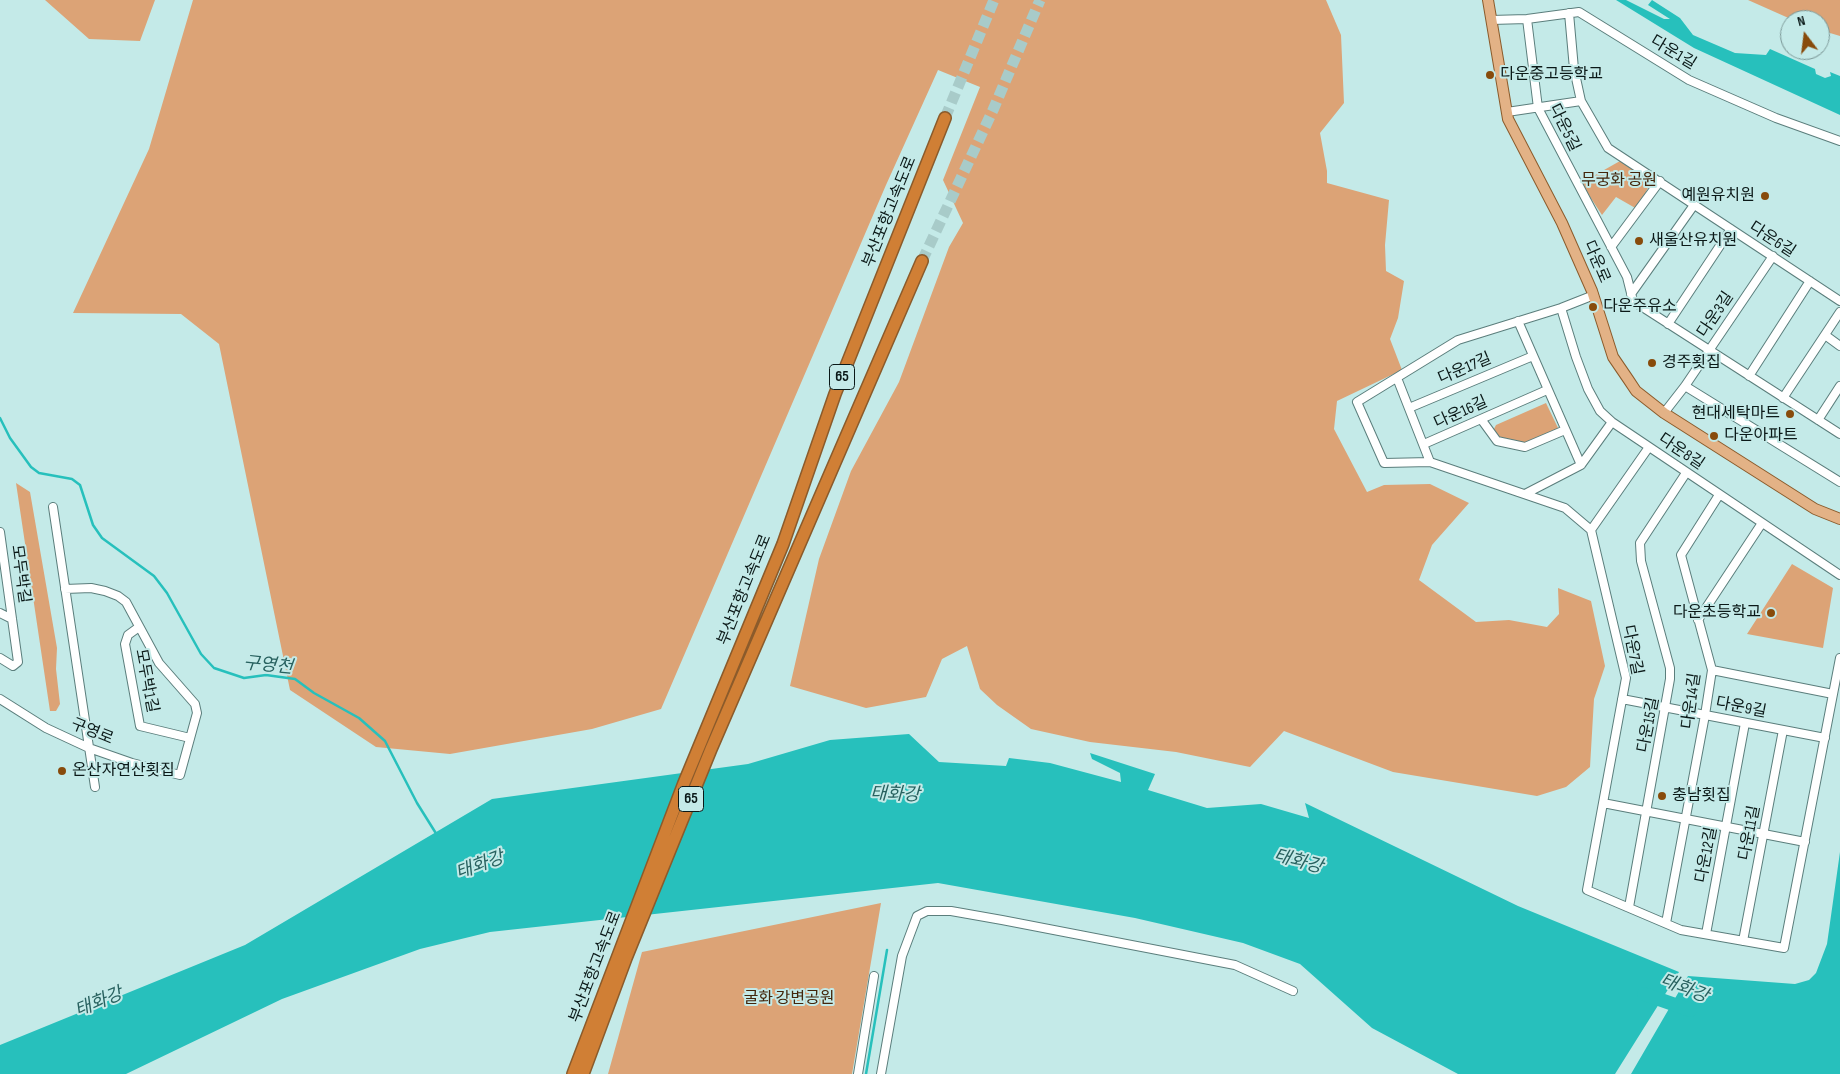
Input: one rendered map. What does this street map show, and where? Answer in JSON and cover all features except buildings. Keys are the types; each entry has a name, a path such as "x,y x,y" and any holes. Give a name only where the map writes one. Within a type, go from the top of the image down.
{"highway":[{"name":"부산포항고속도로","path":"573,1074 743,638 783,544 835,394 945,118"},
{"name":"부산포항고속도로","path":"583,1074 653,890 922,261"}],"main road":[{"name":"다운로","path":"1488,0 1508,119 1562,223 1594,295 1613,357 1636,391 1664,413 1815,509 1840,519"}],"street":[{"name":"다운1길","path":"1491,20 1527,19 1579,12 1689,80 1776,118 1840,141"},
{"name":"다운6길","path":"1569,13 1574,69 1581,101 1608,148 1840,301"},
{"name":"다운5길","path":"1527,19 1538,108 1627,277 1633,301 1840,434"},
{"path":"1507,112 1581,101"},
{"path":"1611,246 1660,182"},
{"path":"1631,294 1694,204"},
{"path":"1668,324 1731,229"},
{"name":"다운3길","path":"1664,413 1685,386 1773,256"},
{"path":"1749,376 1810,281"},
{"path":"1594,295 1561,308 1458,340 1357,402 1384,463 1430,462 1566,508 1591,530 1649,447"},
{"name":"다운8길","path":"1561,308 1588,389 1600,411 1612,422 1686,473 1840,575"},
{"path":"1783,398 1840,312"},
{"path":"1518,322 1581,465"},
{"path":"1825,335 1840,346"},
{"name":"다운17길","path":"1409,408 1533,356"},
{"name":"다운16길","path":"1397,378 1424,444 1547,390"},
{"path":"1685,386 1840,482"},
{"path":"1818,420 1840,386"},
{"path":"1481,419 1497,441 1525,447 1565,430"},
{"path":"1525,494 1581,465 1612,422"},
{"path":"1424,444 1430,462"},
{"name":"다운15길","path":"1629,907 1645,811 1667,708 1670,668 1641,560 1640,543 1686,473"},
{"name":"다운14길","path":"1666,923 1706,715 1712,670 1681,554 1719,495"},
{"path":"52,507 95,788"},
{"path":"1698,620 1762,523"},
{"name":"다운7길","path":"1591,530 1626,678 1587,890 1681,930 1784,948 1840,658"},
{"name":"모두박길","path":"0,532 18,662 13,666 0,658"},
{"name":"모두박1길","path":"65,589 91,588 118,596 126,602 158,664 195,704 197,713 180,774"},
{"name":"모두박길","path":"0,613 12,619"},
{"name":"모두박1길","path":"139,627 128,635 125,644 140,726 190,738"},
{"path":"1712,670 1833,694"},
{"name":"구영로","path":"0,699 46,728 89,748 132,763 180,774"},
{"name":"다운9길","path":"1622,699 1825,738"},
{"name":"다운12길","path":"1706,934 1744,723"},
{"name":"다운11길","path":"1743,941 1783,730"},
{"path":"1603,803 1805,842"},
{"path":"881,1074 902,956 917,916 927,911 951,912 1002,920 1235,965 1294,990"},
{"path":"858,1074 874,976"}],"green space":[{"path":"45,0 155,0 140,41 89,39"},
{"path":"193,0 1326,0 1341,35 1344,103 1320,133 1327,171 1327,183 1389,200 1385,245 1386,271 1404,281 1398,318 1390,339 1402,370 1337,401 1334,429 1367,492 1384,485 1430,484 1469,503 1432,545 1419,580 1476,622 1509,620 1547,627 1559,614 1558,588 1591,601 1605,666 1594,699 1590,767 1566,787 1537,796 1393,772 1284,731 1250,767 1176,752 1090,742 1031,729 997,705 980,689 967,646 942,659 926,697 866,708 790,686 819,559 851,471 899,382 949,247 963,223 943,180 980,87 938,70 886,185 661,709 592,729 450,754 376,747 290,690 219,344 181,314 73,313 149,149"},
{"path":"1748,0 1840,0 1840,36 1830,33 1830,10 1780,10 1780,14"},
{"name":"무궁화 공원","path":"1620,161 1651,182 1637,209 1616,197 1602,215 1581,183"},
{"path":"1546,403 1559,430 1525,445 1505,442 1492,433 1496,425"},
{"path":"16,483 30,492 57,648 56,669 60,704 56,711 50,711"},
{"path":"1792,564 1833,588 1823,648 1747,634"},
{"name":"굴화 강변공원","path":"881,903 852,1074 608,1074 642,952"}],"water":[{"path":"1616,0 1626,0 1664,19 1670,19 1648,5 1652,0 1680,18 1693,35 1735,53 1766,55 1770,49 1780,53 1780,60 1795,60 1815,69 1816,74 1825,78 1831,76 1830,72 1840,76 1840,115 1694,48"},
{"path":"909,734 939,762 1006,766 1009,758 1050,763 1121,782 1120,773 1092,759 1090,753 1155,774 1148,790 1207,808 1261,804 1309,818 1305,803 1518,906 1679,972 1615,1074 1458,1074 1372,1028 1300,964 1243,943 1135,918 938,883 490,932 420,949 282,999 126,1074 0,1074 0,1045 245,945 492,799 748,764 830,740"},
{"path":"1840,852 1840,1074 1631,1074 1688,976 1795,984 1809,980 1816,973 1827,944"}],"waterway":[{"name":"구영천","path":"0,418 10,438 31,467 39,473 72,479 80,485 93,525 102,538 154,576 167,593 201,654 214,668 244,678 266,675 295,679 314,693 359,718 385,741 417,803 437,835"},
{"path":"866,1074 887,950"},
{"name":"태화강","path":"1644,994 1690,1010"}],"tunnel":[{"path":"945,118 994,0"},
{"path":"922,261 993,110 1040,0"}],"place":[{"name":"다운중고등학교","path":"1490,75"},
{"name":"예원유치원","path":"1765,196"},
{"name":"새울산유치원","path":"1639,241"},
{"name":"다운주유소","path":"1593,307"},
{"name":"경주횟집","path":"1652,363"},
{"name":"현대세탁마트","path":"1790,414"},
{"name":"다운아파트","path":"1714,436"},
{"name":"다운초등학교","path":"1771,613"},
{"name":"온산자연산횟집","path":"62,771"},
{"name":"충남횟집","path":"1662,796"}]}
